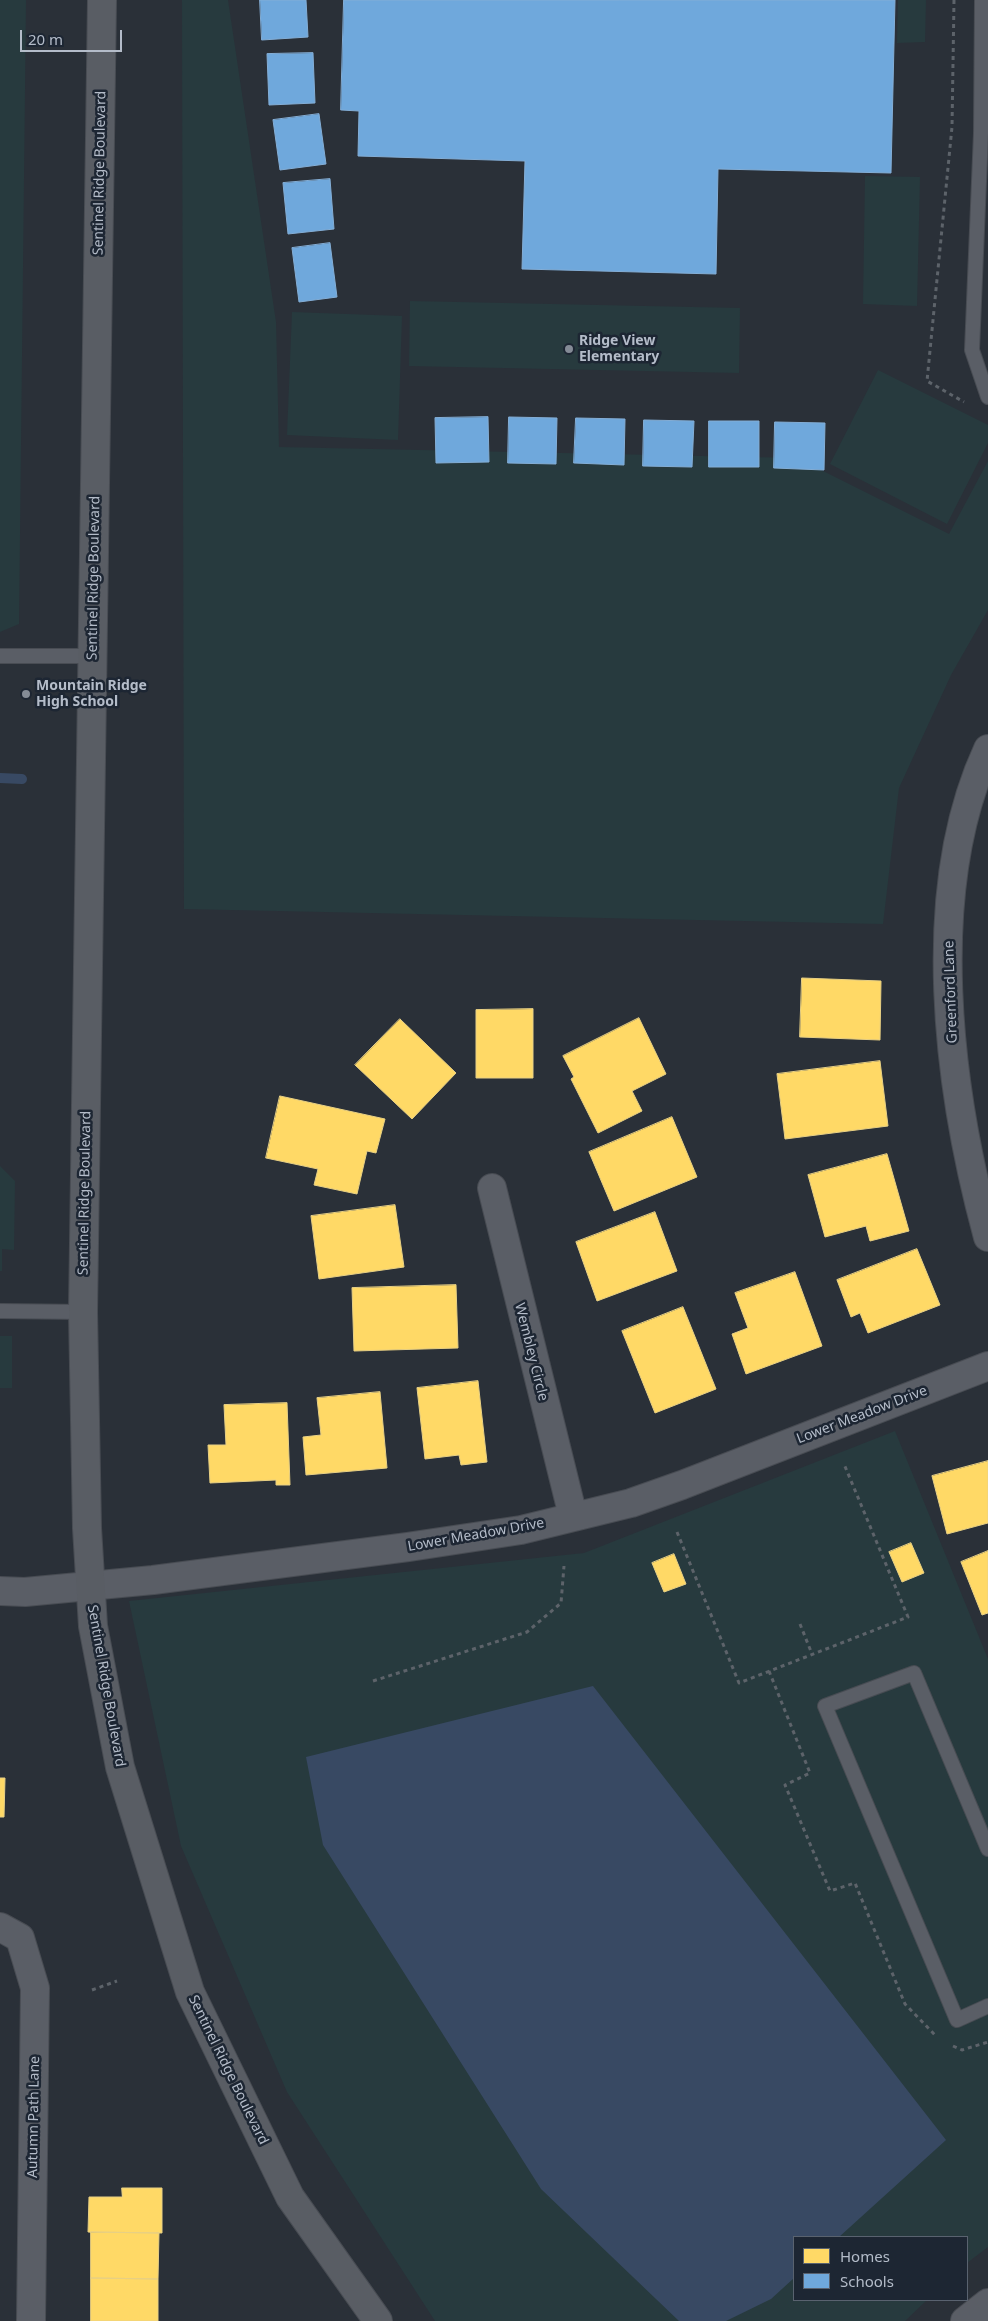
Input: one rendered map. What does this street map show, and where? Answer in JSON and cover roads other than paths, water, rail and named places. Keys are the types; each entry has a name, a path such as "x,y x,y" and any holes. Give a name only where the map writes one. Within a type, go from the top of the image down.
{"main road":[{"name":"Sentinel Ridge Boulevard","path":"102,0 83,1312 90,1584 93,1626 120,1767 190,1992 290,2197 378,2321"}],"street":[{"name":"Greenford Lane","path":"988,749 973,787 958,843 950,900 949,955 951,1019 961,1113 973,1180 988,1237"},
{"name":"Wembley Circle","path":"492,1188 573,1516"},
{"name":"Lower Meadow Drive","path":"0,1591 25,1592 90,1584 153,1580 408,1547 521,1530 630,1503 682,1485 988,1366"},
{"name":"Autumn Path Lane","path":"0,1927 20,1938 35,1988 31,2321"},
{"path":"965,2321 988,2303"}],"lane":[{"path":"982,0 981,133 972,350 988,397"},
{"path":"0,656 93,656"},
{"path":"0,1311 83,1312"},
{"path":"988,1849 914,1673 825,1706 957,2020 988,2006"}],"water":[{"path":"593,1686 946,2140 840,2236 793,2236 793,2279 771,2299 726,2321 679,2321 541,2189 323,1845 306,1757"}],"waterway":[{"path":"0,778 22,779"}],"place":[{"name":"Ridge View Elementary","path":"569,349"},
{"name":"Mountain Ridge High School","path":"26,694"}]}
